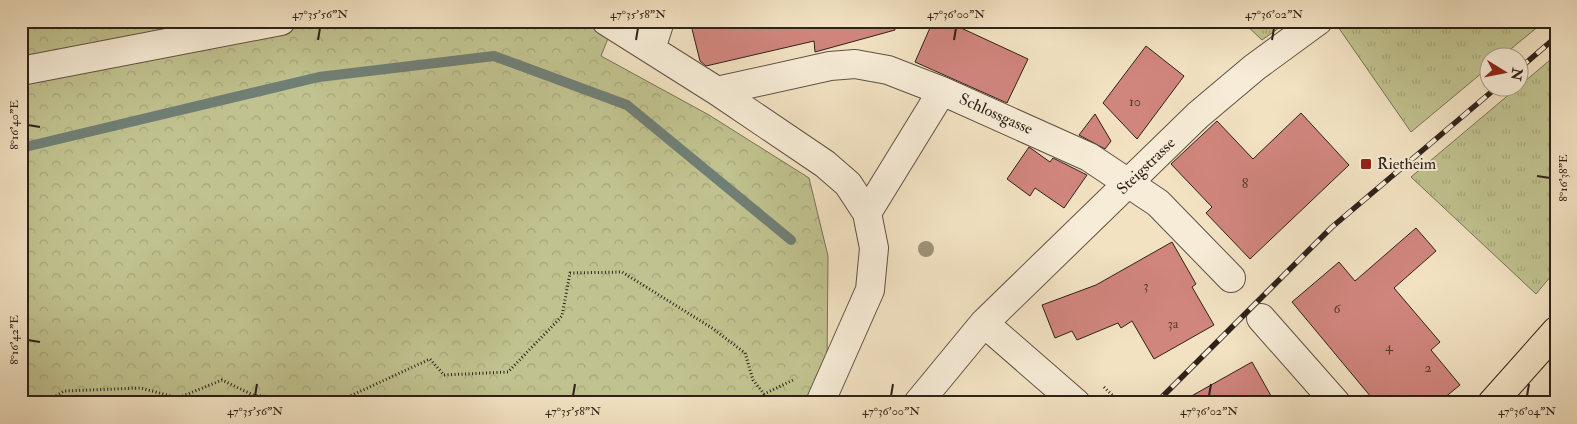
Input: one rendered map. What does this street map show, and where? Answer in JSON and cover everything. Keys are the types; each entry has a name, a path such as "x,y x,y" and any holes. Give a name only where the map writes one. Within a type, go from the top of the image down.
{"main road":[{"path":"1492,403 1556,331"}],"street":[{"path":"21,71 281,21"},
{"path":"606,21 717,91 825,164 848,184 867,213 874,248 870,290 820,403"},
{"path":"651,49 660,21"},
{"name":"Steigstrasse","path":"918,403 984,322 1198,115 1318,21"},
{"name":"Schlossgasse","path":"717,91 830,66 855,64 888,70 942,90 1089,157 1158,203 1231,278"},
{"path":"867,213 942,90"},
{"path":"1261,318 1336,403"},
{"path":"984,322 1076,403"}],"path":[{"path":"336,403 430,359 444,375 508,372 562,316 570,273 622,272 712,328 745,353 753,380 764,394 790,380"},
{"path":"44,403 64,391 74,390 141,388 178,398 222,380 253,395 319,403"},
{"path":"1100,382 1113,396 1124,403"},
{"path":"1134,403 1140,395"}],"green space":[{"path":"21,21 615,21 601,56 709,115 809,178 828,256 827,366 809,403 21,403"},
{"path":"1242,21 1289,21 1262,40"},
{"path":"1339,21 1545,21 1512,48 1480,48 1480,74 1411,132 1336,24"},
{"path":"1556,55 1556,270 1536,294 1411,177 1505,98 1530,98 1530,77"}],"building":[{"path":"706,21 894,21 895,30 815,52 814,41 706,66 700,61 691,25"},
{"path":"933,21 946,21 1028,59 1007,103 915,62"},
{"path":"1146,46 1184,76 1137,139 1103,103"},
{"path":"1301,113 1349,165 1250,259 1206,213 1212,207 1171,164 1217,121 1253,159"},
{"path":"1095,114 1111,141 1105,149 1079,135"},
{"path":"1029,147 1050,162 1053,158 1087,175 1064,208 1035,188 1030,196 1007,179"},
{"path":"1416,228 1436,251 1394,288 1440,342 1431,350 1460,385 1438,403 1376,403 1292,302 1339,262 1355,281"},
{"path":"1172,242 1196,284 1192,287 1214,325 1154,359 1132,321 1121,328 1118,323 1077,340 1072,331 1055,338 1042,305 1096,285"},
{"path":"1252,362 1275,403 1179,403"}],"waterway":[{"path":"21,148 319,77 494,56 627,105 791,240"}],"railway":[{"path":"1530,59 1556,37"},
{"path":"1156,403 1332,227 1484,98"}],"place":[{"name":"Rietheim","path":"1366,164"}]}
